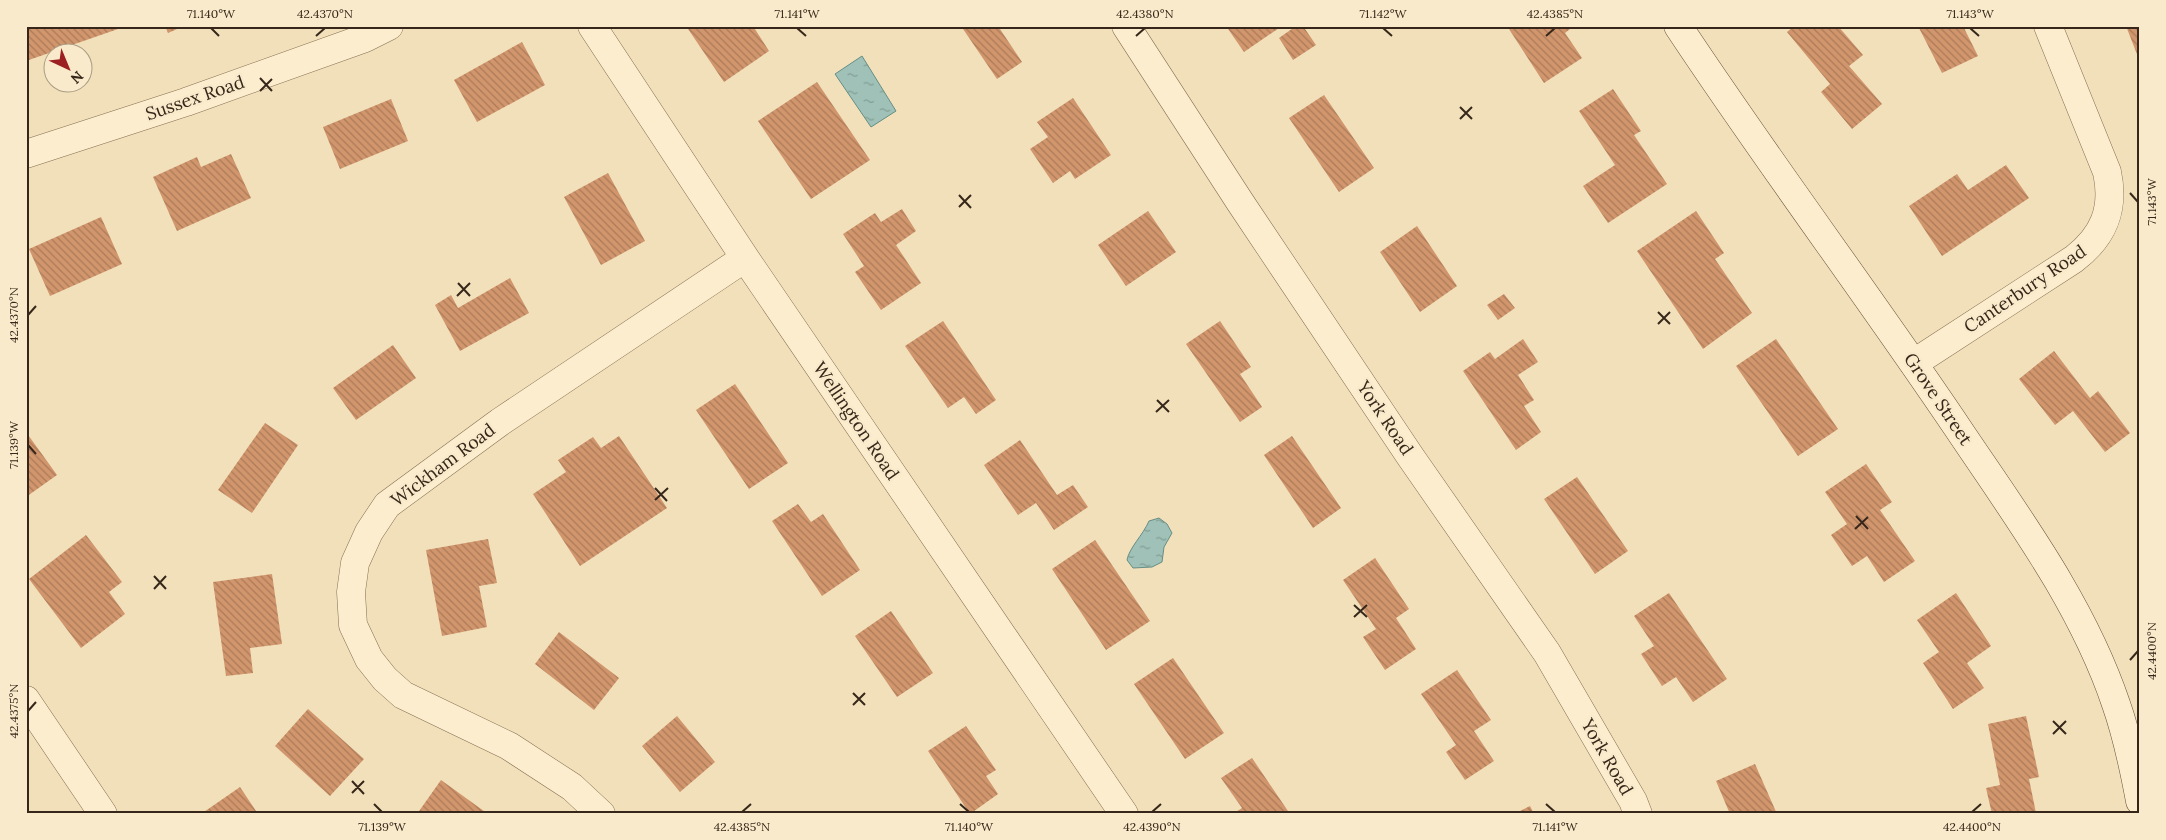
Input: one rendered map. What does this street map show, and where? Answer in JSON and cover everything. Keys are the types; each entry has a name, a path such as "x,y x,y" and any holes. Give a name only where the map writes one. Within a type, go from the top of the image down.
{"street":[{"name":"Sussex Road","path":"26,154 186,102 365,38 389,26"},
{"name":"Wellington Road","path":"592,26 745,258 1124,814"},
{"name":"York Road","path":"1126,26 1240,202 1377,407 1547,653 1633,801 1638,814"},
{"name":"Grove Street","path":"1678,26 1726,99 1914,363 2025,529 2083,627 2117,705 2140,801"},
{"name":"Canterbury Road","path":"1914,363 2074,260 2086,250 2104,224 2111,197 2107,172 2048,26"},
{"name":"Wickham Road","path":"601,814 572,787 510,746 403,695 386,679 369,659 353,625 351,592 355,564 369,532 387,506 500,422 745,258"},
{"path":"26,700 103,814"}],"water":[{"path":"862,56 896,111 871,127 835,74"},
{"path":"1159,518 1167,524 1172,533 1164,547 1162,562 1152,567 1133,568 1127,560 1130,551 1149,521"}],"building":[{"path":"26,26 117,26 118,29 81,42 42,42 42,55 26,61"},
{"path":"165,26 184,26 168,33"},
{"path":"686,26 753,26 769,51 724,82"},
{"path":"961,26 998,26 1022,62 997,79"},
{"path":"1226,26 1282,26 1244,52"},
{"path":"1296,26 1303,26 1316,45 1293,60 1279,38"},
{"path":"1507,26 1568,26 1570,29 1565,33 1582,58 1544,83"},
{"path":"1794,26 1838,26 1863,55 1849,66 1882,104 1852,129 1821,92 1830,84 1787,32"},
{"path":"1918,26 1963,26 1978,56 1942,73"},
{"path":"2126,26 2140,26 2140,62"},
{"path":"522,42 545,85 477,122 454,80"},
{"path":"817,82 870,160 811,199 758,121"},
{"path":"1613,89 1641,131 1634,135 1667,184 1608,223 1583,186 1615,165 1579,111"},
{"path":"1324,95 1374,168 1339,192 1289,118"},
{"path":"1073,98 1111,155 1075,179 1070,171 1053,183 1030,149 1048,137 1037,122"},
{"path":"391,99 408,141 340,169 323,127"},
{"path":"231,154 251,198 177,231 153,177 197,157 201,167"},
{"path":"2006,165 2029,198 1942,256 1909,206 1957,174 1968,190"},
{"path":"608,173 645,241 601,265 564,197"},
{"path":"902,209 916,231 896,245 921,283 881,310 855,272 864,266 843,234 875,213 881,222"},
{"path":"1148,211 1176,252 1126,286 1098,245"},
{"path":"1696,211 1724,253 1715,259 1752,313 1703,349 1637,251"},
{"path":"101,217 122,264 50,296 29,249"},
{"path":"1417,226 1457,286 1420,312 1380,252"},
{"path":"510,278 529,313 460,351 435,305 451,295 458,308"},
{"path":"1504,294 1515,308 1498,320 1487,305"},
{"path":"943,321 996,400 976,414 964,397 948,408 905,346"},
{"path":"1220,321 1251,367 1240,374 1262,407 1240,422 1186,344"},
{"path":"1523,339 1538,362 1518,375 1534,400 1524,406 1541,432 1516,450 1463,371 1490,352 1495,359"},
{"path":"1776,339 1838,429 1798,456 1736,366"},
{"path":"393,345 416,378 356,420 333,388"},
{"path":"2054,351 2090,398 2098,391 2130,433 2105,452 2073,411 2055,425 2019,379"},
{"path":"735,384 788,463 749,489 696,410"},
{"path":"265,423 298,445 252,513 218,490"},
{"path":"26,432 57,475 26,497"},
{"path":"619,436 667,508 580,566 533,494 566,472 558,460 593,437 601,448"},
{"path":"1292,436 1341,508 1313,528 1264,455"},
{"path":"1020,440 1057,495 1073,485 1088,507 1054,530 1036,503 1018,515 984,465"},
{"path":"1866,464 1892,502 1880,510 1915,561 1884,582 1867,556 1852,566 1831,535 1847,524 1825,492"},
{"path":"1577,477 1628,551 1595,574 1544,499"},
{"path":"798,504 811,522 823,514 860,570 822,596 772,521"},
{"path":"86,535 122,582 109,592 125,614 81,648 29,579"},
{"path":"488,539 497,583 479,586 487,627 442,636 426,550"},
{"path":"1095,540 1150,621 1106,650 1052,569"},
{"path":"1375,558 1409,609 1396,618 1416,649 1385,670 1363,637 1376,629 1343,580"},
{"path":"272,574 282,644 250,648 253,673 226,676 213,582"},
{"path":"1669,593 1727,679 1693,702 1676,677 1662,686 1641,654 1654,646 1634,616"},
{"path":"1956,593 1991,646 1967,663 1984,688 1953,709 1923,663 1939,652 1917,620"},
{"path":"891,611 933,673 897,697 855,636"},
{"path":"559,632 619,678 594,710 535,664"},
{"path":"1173,658 1224,733 1185,759 1134,684"},
{"path":"1457,670 1491,720 1474,731 1494,761 1465,780 1446,752 1456,745 1421,694"},
{"path":"308,709 364,759 330,796 275,746"},
{"path":"677,716 715,762 680,792 642,746"},
{"path":"2026,716 2039,777 2029,779 2036,813 1992,814 1986,788 2000,785 1988,724"},
{"path":"966,726 996,770 986,776 998,794 970,814 928,751"},
{"path":"1252,758 1290,814 1233,814 1242,808 1221,778"},
{"path":"1755,764 1777,814 1730,814 1716,781"},
{"path":"441,780 488,814 417,814"},
{"path":"240,787 258,814 201,814"},
{"path":"1530,806 1534,814 1514,814"}]}
